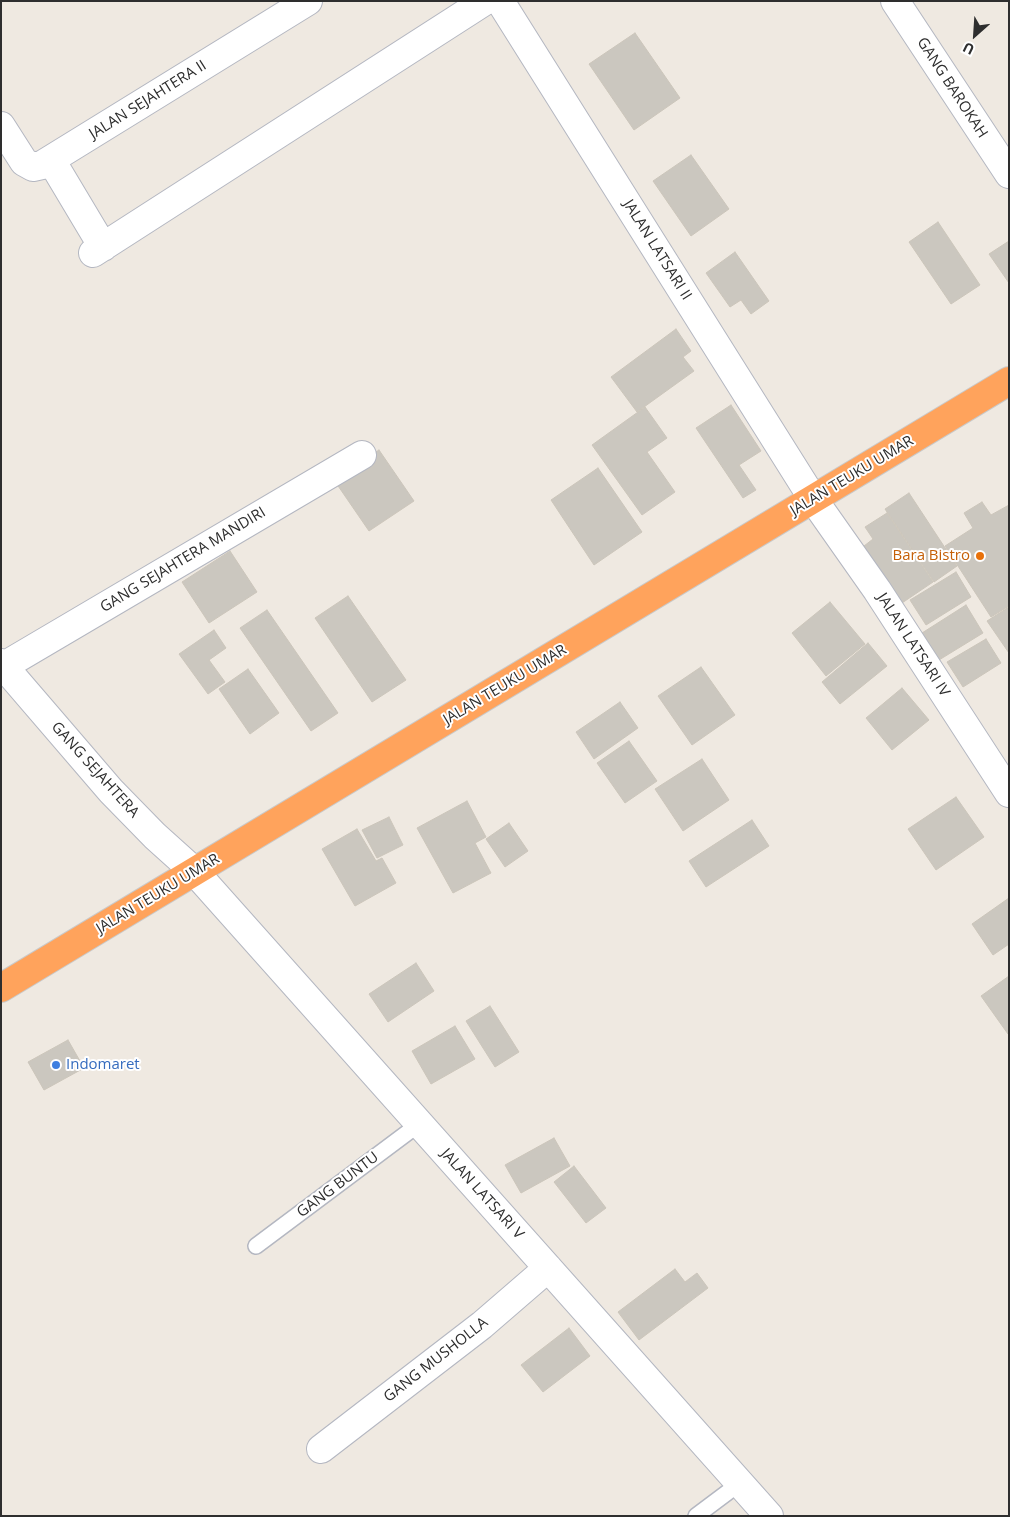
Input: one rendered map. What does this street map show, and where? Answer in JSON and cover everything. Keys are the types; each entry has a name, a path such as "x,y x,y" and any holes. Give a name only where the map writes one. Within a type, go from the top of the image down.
{"highway":[{"name":"JALAN TEUKU UMAR","path":"1,988 1009,381"}],"street":[{"name":"JALAN SEJAHTERA II","path":"1,126 20,158 27,165 38,167 308,1"},
{"path":"51,160 98,250 485,1"},
{"name":"JALAN LATSARI II","path":"500,1 813,499"},
{"name":"GANG BAROKAH","path":"895,1 1009,174"},
{"name":"GANG SEJAHTERA MANDIRI","path":"3,664 362,455"},
{"name":"JALAN LATSARI IV","path":"813,499 877,590 1009,793"},
{"name":"GANG SEJAHTERA","path":"3,664 111,791 155,836 195,872"},
{"name":"JALAN LATSARI V","path":"195,872 769,1516"},
{"name":"GANG MUSHOLLA","path":"321,1449 468,1337 548,1268"}],"lane":[{"name":"GANG BUNTU","path":"256,1246 419,1124"},
{"path":"696,1516 740,1483"}],"building":[{"path":"635,33 680,98 634,130 589,64"},
{"path":"691,155 729,209 691,236 653,181"},
{"path":"938,222 980,285 951,304 909,242"},
{"path":"1009,241 1009,283 989,254"},
{"path":"735,252 769,301 751,314 741,300 730,307 706,273"},
{"path":"676,329 691,351 683,357 694,371 637,412 611,377"},
{"path":"731,405 761,451 739,465 756,490 743,498 696,428"},
{"path":"645,407 667,438 647,452 675,492 642,515 592,445"},
{"path":"379,450 414,501 369,531 334,480"},
{"path":"598,468 642,532 594,565 551,500"},
{"path":"909,493 957,566 934,582 885,509"},
{"name":"Bara Bistro","path":"982,502 991,515 1009,505 1009,606 991,617 945,546 973,528 964,513"},
{"path":"887,513 933,582 902,603 864,546 873,539 865,527"},
{"path":"230,551 257,592 209,623 182,582"},
{"path":"956,572 971,597 926,625 910,600"},
{"path":"348,596 406,680 372,702 315,618"},
{"path":"830,602 865,644 826,676 792,633"},
{"path":"966,605 983,633 939,660 922,633"},
{"path":"1009,607 1009,653 987,621"},
{"path":"267,610 338,713 311,731 240,628"},
{"path":"214,630 226,648 209,660 225,682 208,694 179,654"},
{"path":"986,639 1001,663 963,687 947,662"},
{"path":"868,643 887,666 840,704 822,682"},
{"path":"701,667 735,715 692,745 658,696"},
{"path":"248,669 279,713 250,734 219,689"},
{"path":"902,688 929,720 892,750 866,718"},
{"path":"620,702 638,728 594,759 576,732"},
{"path":"629,741 657,781 625,803 597,763"},
{"path":"702,759 729,800 683,831 655,789"},
{"path":"956,797 984,837 936,870 908,829"},
{"path":"467,801 486,837 475,843 491,873 453,893 417,828"},
{"path":"389,817 403,845 377,858 362,830"},
{"path":"752,820 769,846 706,887 689,861"},
{"path":"509,823 528,851 505,867 486,839"},
{"path":"357,829 376,861 382,858 396,883 355,906 322,849"},
{"path":"1009,898 1009,944 993,955 972,924"},
{"path":"416,963 434,991 388,1022 369,994"},
{"path":"1009,976 1009,1033 1008,1034 981,996"},
{"path":"490,1006 519,1052 495,1067 466,1021"},
{"path":"455,1026 475,1059 431,1084 412,1051"},
{"name":"Indomaret","path":"68,1040 84,1068 44,1090 28,1062"},
{"path":"554,1138 570,1166 521,1193 505,1165"},
{"path":"574,1166 606,1208 586,1223 554,1182"},
{"path":"675,1269 685,1282 697,1273 708,1288 639,1340 618,1312"},
{"path":"569,1328 590,1356 543,1392 521,1365"}],"place":[{"name":"Bara Bistro","path":"980,556"},
{"name":"Indomaret","path":"56,1065"}]}
